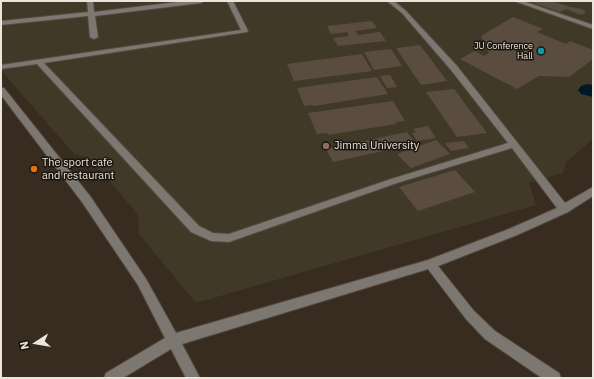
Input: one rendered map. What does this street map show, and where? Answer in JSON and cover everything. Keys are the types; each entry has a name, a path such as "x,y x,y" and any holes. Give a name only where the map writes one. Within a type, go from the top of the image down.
{"street":[{"path":"90,1 94,37"},
{"path":"1,23 200,1"},
{"path":"1,67 245,31 230,1"},
{"path":"390,1 404,12 454,68 564,209"},
{"path":"517,1 593,27"},
{"path":"38,61 195,229 211,237 229,238 394,181 513,145"},
{"path":"1,90 86,199 142,282 193,378"},
{"path":"111,378 174,340 430,264 513,232 564,209 593,190"},
{"path":"430,264 470,315 490,335 554,378"}],"shaded area":[{"name":"Jimma University","path":"1,1 593,1 593,139 566,162 563,173 529,183 536,205 196,303 139,234 138,215 91,159 74,154 1,70 1,32 3,18 1,18"}],"building":[{"path":"528,1 551,1 582,9 586,12 582,15 566,9 560,12"},
{"name":"JU Conference Hall","path":"513,17 543,29 537,32 566,44 570,41 593,50 593,59 569,77 539,76 517,89 460,59 475,51 484,56 489,53 481,36"},
{"path":"372,21 377,28 355,31 358,35 380,32 386,41 338,46 333,38 349,36 347,32 331,34 327,26"},
{"path":"420,45 447,81 421,85 396,48"},
{"path":"391,49 402,66 374,70 364,52"},
{"path":"362,54 372,71 294,81 287,64"},
{"path":"390,75 397,87 387,88 380,76"},
{"path":"377,77 388,94 314,106 304,106 297,88"},
{"path":"454,89 487,133 457,137 426,92"},
{"path":"393,101 405,121 396,122 396,124 328,135 327,133 317,134 308,113"},
{"path":"428,126 436,138 417,141 412,133 416,132 413,129"},
{"path":"407,132 416,144 333,162 326,149"},
{"path":"436,140 450,154 411,168 397,154"},
{"path":"464,141 469,148 451,151 445,143"},
{"path":"455,170 475,192 418,211 399,187"}],"waterway":[{"path":"588,90 593,91"}],"place":[{"name":"JU Conference Hall","path":"541,51"},
{"name":"Jimma University","path":"326,146"},
{"name":"The sport cafe and restaurant","path":"34,169"}]}
